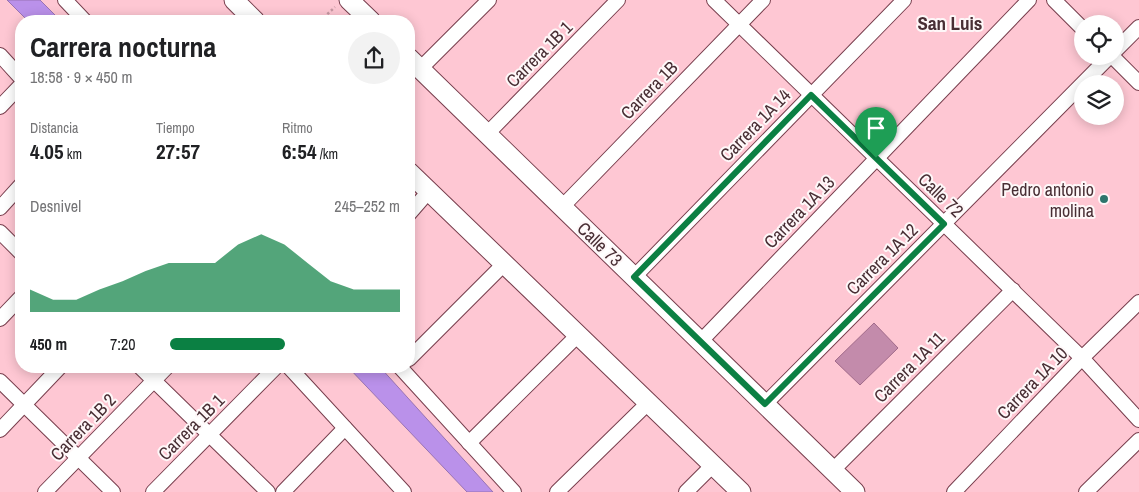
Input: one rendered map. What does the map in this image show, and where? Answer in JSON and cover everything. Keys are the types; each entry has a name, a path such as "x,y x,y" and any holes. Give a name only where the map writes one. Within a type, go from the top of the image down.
{"main road":[{"path":"234,0 249,15"},
{"path":"349,1 364,15"},
{"name":"Calle 73","path":"415,65 855,492"},
{"path":"415,178 741,492"}],"street":[{"path":"415,63 489,0"},
{"name":"Carrera 1B 1","path":"487,134 618,0"},
{"name":"Calle 72","path":"714,0 1082,358 1139,420"},
{"name":"Carrera 1B","path":"562,207 764,0"},
{"name":"Carrera 1A 14","path":"634,277 904,0"},
{"name":"Carrera 1A 13","path":"700,342 1029,0"},
{"path":"1054,0 1074,20"},
{"path":"74,3 81,15"},
{"path":"1124,42 1139,27"},
{"path":"0,55 15,71"},
{"name":"Carrera 1A 12","path":"765,404 1102,65"},
{"path":"1120,65 1139,83"},
{"path":"0,107 15,91"},
{"path":"415,207 429,191"},
{"path":"0,208 15,192"},
{"path":"0,232 15,247"},
{"path":"415,352 504,264"},
{"name":"Carrera 1A 11","path":"833,470 1013,290"},
{"name":"Carrera 1A 10","path":"954,492 1082,358 1139,302"},
{"path":"0,318 15,303"},
{"path":"469,443 578,335"},
{"path":"0,430 54,373"},
{"path":"145,373 268,492"},
{"name":"Carrera 1B 2","path":"45,492 161,373"},
{"name":"Carrera 1B 1","path":"153,492 270,373"},
{"path":"294,373 402,491"},
{"path":"409,373 514,492"},
{"path":"0,381 114,492"},
{"path":"557,492 648,403"},
{"path":"282,492 345,428"},
{"path":"1086,492 1139,440"},
{"path":"686,492 713,465"}],"path":[{"path":"329,15 349,1"}],"shaded area":[{"path":"7,0 40,0 55,15 22,15"},
{"path":"354,373 385,373 493,492 467,492"}],"building":[{"path":"874,323 898,348 860,385 835,361"}],"place":[{"name":"Pedro antonio molina","path":"1104,199"}],"district":[{"name":"San Luis","path":"950,23"}],"route":[{"path":"811,95 876,158 944,224 765,404 634,277 811,95"}]}
